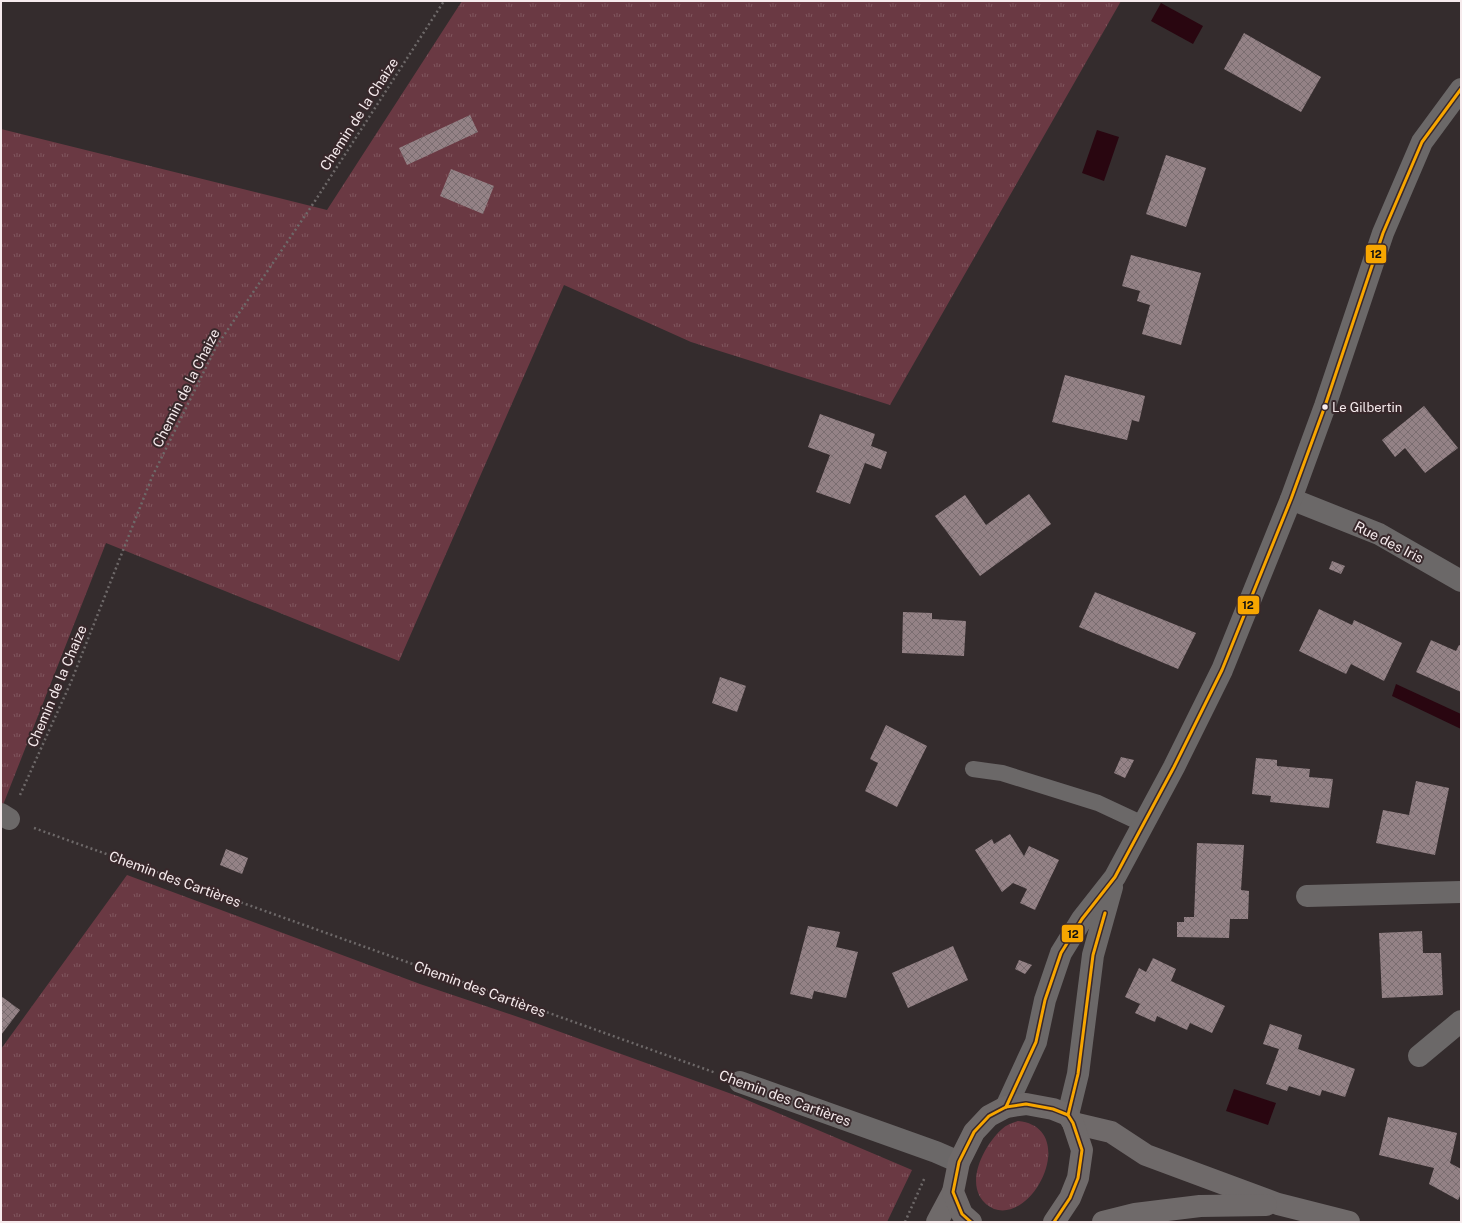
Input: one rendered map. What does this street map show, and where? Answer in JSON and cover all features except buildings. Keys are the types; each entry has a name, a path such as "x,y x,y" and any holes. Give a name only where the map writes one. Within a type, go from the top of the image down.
{"main road":[{"path":"937,1222 953,1192 959,1162 974,1132 989,1116 1006,1107 1026,1104 1053,1108 1070,1119 1112,1132 1146,1155 1278,1204 1349,1222"},
{"path":"1054,1222 1070,1198 1078,1178 1082,1150 1070,1119"},
{"path":"953,1192 962,1214 971,1222"},
{"path":"1103,1222 1135,1214 1200,1206 1278,1204"}],"street":[{"path":"1006,1107 1036,1042 1045,1000 1062,953 1082,919 1115,877 1174,767 1222,670 1291,499 1383,233 1422,142 1461,89"},
{"name":"Rue des Iris","path":"1291,499 1379,534 1461,581"},
{"path":"1070,1119 1078,1074 1093,955 1115,877"},
{"path":"1307,896 1461,892"},
{"path":"1419,1056 1461,1021"},
{"name":"Chemin des Cartières","path":"740,1082 936,1152 959,1162"}],"lane":[{"path":"973,769 1002,773 1098,804 1143,824"}],"path":[{"name":"Chemin de la Chaize","path":"5,816 71,682 152,477 216,346 315,200 444,1"},
{"name":"Chemin des Cartières","path":"5,816 740,1082"},
{"path":"905,1222 936,1152"}],"green space":[{"path":"462,1 1121,1 890,405 691,342 564,285 399,661 106,543 1,810 1,129 327,210"},
{"path":"127,875 420,984 530,1021 740,1097 912,1170 887,1222 1,1222 1,1049"},
{"path":"1018,1121 1036,1127 1046,1139 1048,1155 1045,1172 1036,1189 1024,1202 1010,1209 994,1209 984,1202 978,1192 976,1182 977,1170 981,1158 994,1137 1005,1126"}],"shaded area":[{"path":"1161,3 1203,26 1193,44 1151,21"},
{"path":"1097,130 1119,137 1104,181 1082,173"},
{"path":"1396,684 1461,714 1461,729 1392,696"},
{"path":"1234,1089 1276,1103 1268,1125 1226,1111"}],"transit line":[{"name":"12","path":"1006,1107 1036,1042 1045,1000 1061,953 1082,919 1115,877 1174,767 1222,670 1291,499 1325,406 1383,233 1422,142 1461,89"},
{"name":"12","path":"1068,1115 1078,1074 1093,955 1105,913"},
{"name":"12","path":"971,1222 962,1214 953,1192 959,1162 974,1132 989,1116 1006,1107 1026,1104 1053,1109 1068,1115 1073,1123 1082,1150 1078,1178 1070,1198 1054,1222"}],"place":[{"name":"Le Gilbertin","path":"1325,407"}]}
